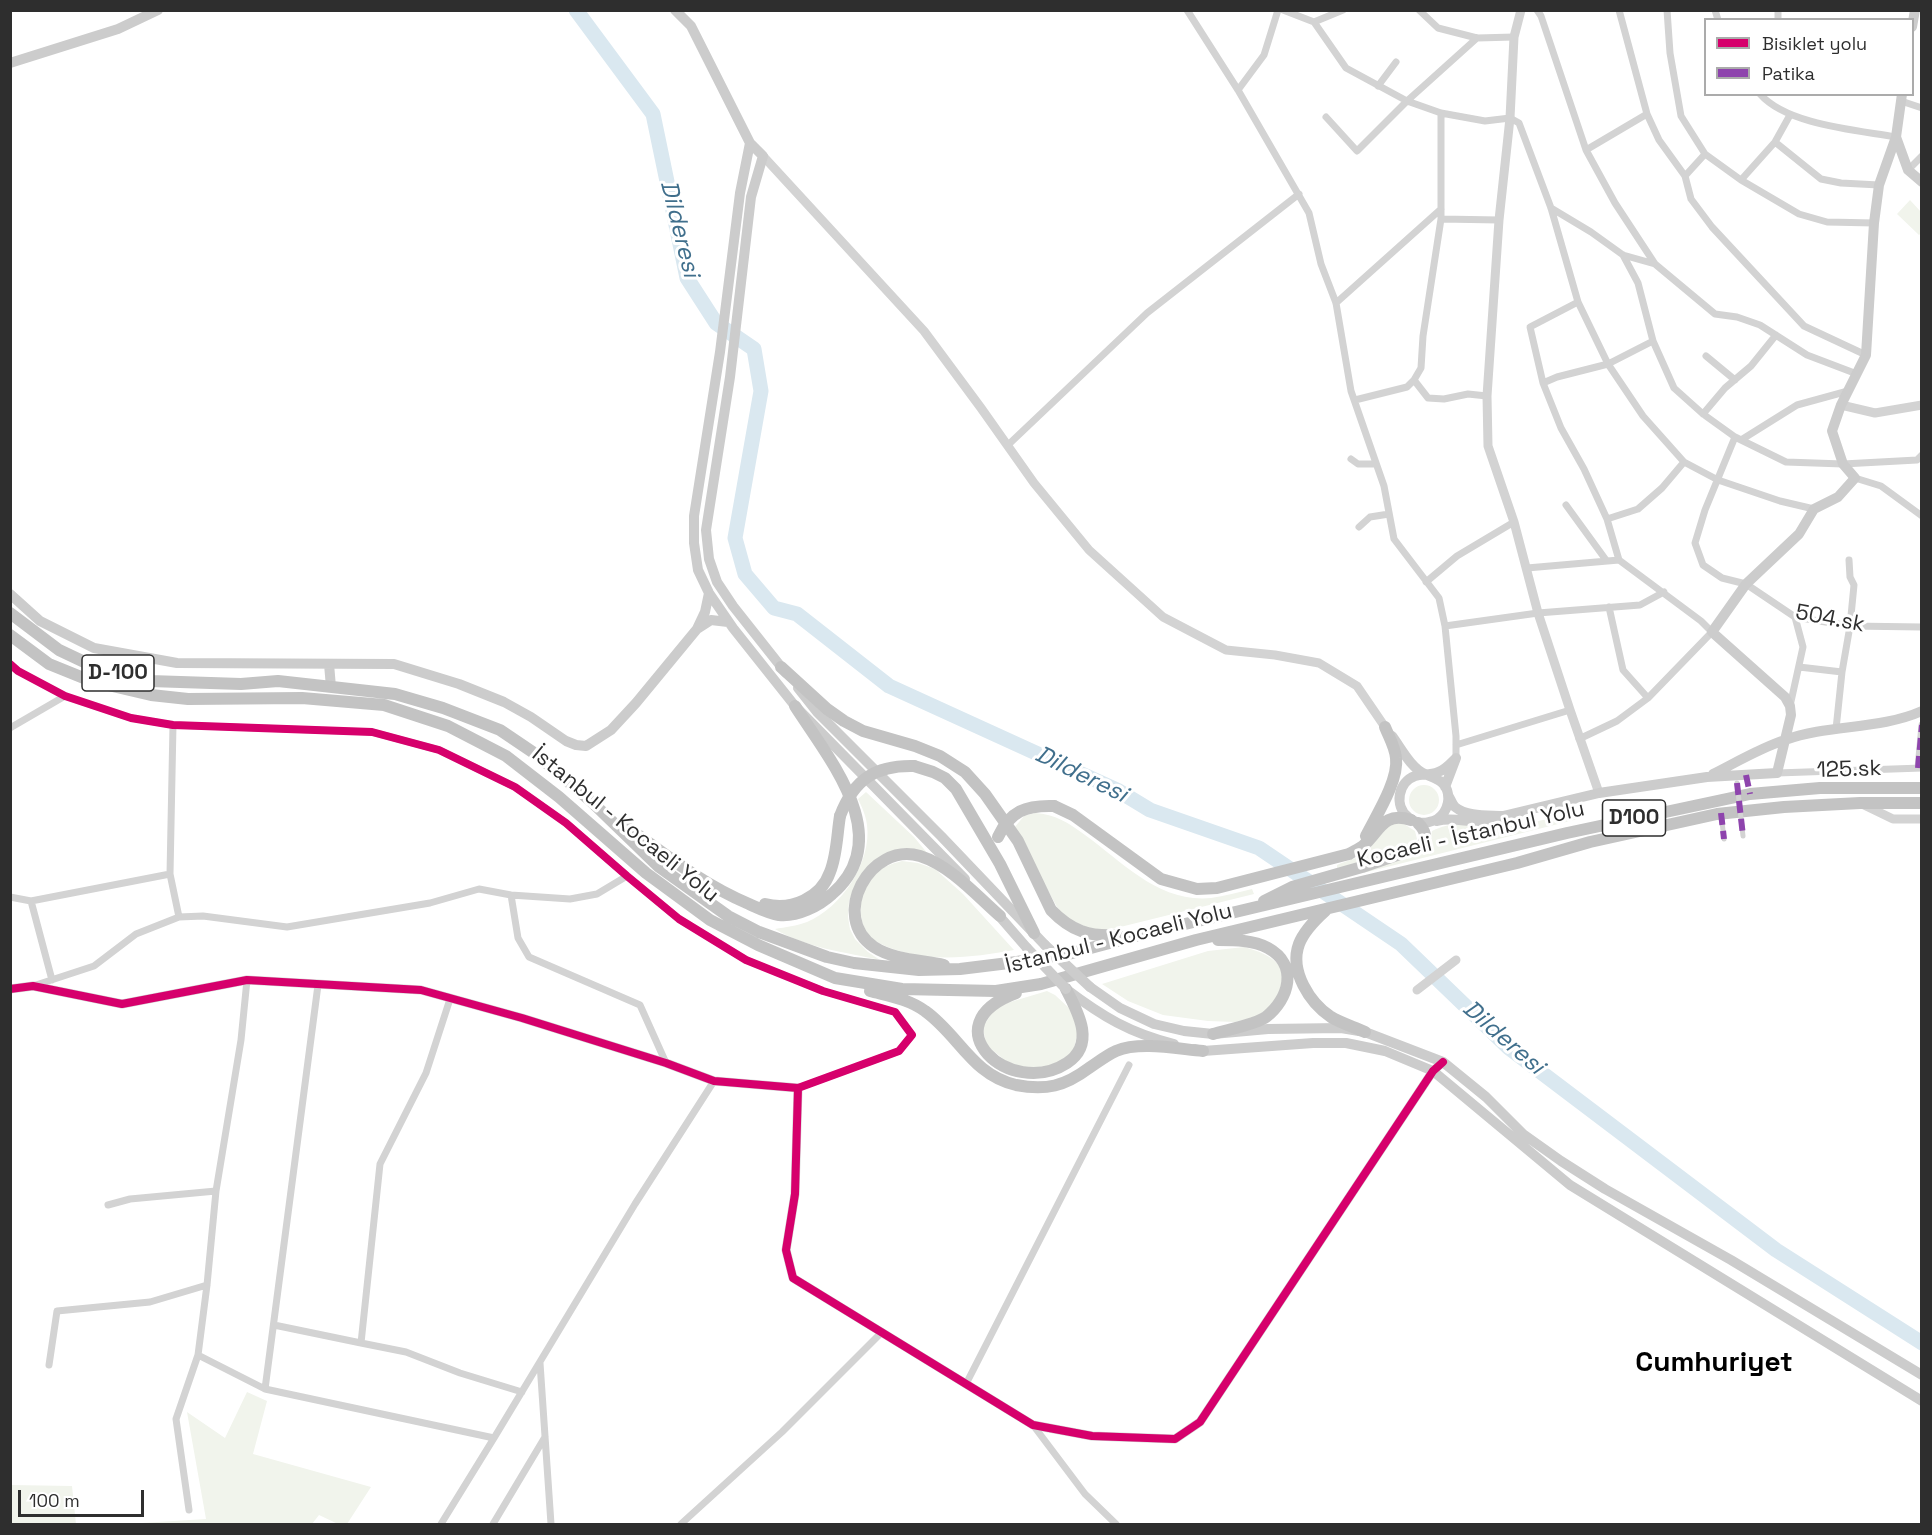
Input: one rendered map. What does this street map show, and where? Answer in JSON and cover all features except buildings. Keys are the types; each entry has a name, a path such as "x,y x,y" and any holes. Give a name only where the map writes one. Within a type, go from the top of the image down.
{"highway":[{"name":"D-100","path":"10,612 60,650 97,668 150,681 241,684"},
{"name":"İstanbul - Kocaeli Yolu","path":"10,634 49,664 91,681 151,695 188,699 302,698 384,705 448,726 506,756 559,797 646,873 710,920 758,945 835,978 902,989 996,991 1041,984 1196,940 1325,910"},
{"path":"781,667 844,722 862,732 915,746 940,756 965,772 985,794 1018,841 1051,910 1058,917 1090,936 1143,934"},
{"name":"D100","path":"241,684 278,681 395,694 443,708 500,730 537,755 592,802 658,866 728,916 759,932 804,950 854,963 919,970 960,969 1017,962 1071,953 1249,908 1291,893"},
{"path":"592,802 707,884 765,911 780,915 794,914 821,904 843,885 857,857 860,829 855,809 833,762 795,706"},
{"path":"1326,859 1357,845 1366,836 1386,795 1396,771 1396,759 1385,727"},
{"path":"721,891 773,906 788,906 807,899 816,892 830,873 840,816 845,803 859,784 869,775 897,766 914,766 945,778 956,789 1000,864 1034,933"},
{"name":"Kocaeli - İstanbul Yolu","path":"1291,893 1352,885 1567,833 1750,794 1820,788 1922,788"},
{"name":"D100","path":"1325,910 1517,863 1590,842 1721,813 1860,803 1922,803"},
{"path":"1000,864 997,851 998,837 1002,827 1027,807 1053,806 1073,815 1161,879 1197,889 1217,888 1349,854 1361,848 1380,826 1399,816 1414,821 1423,828 1426,835 1425,842 1420,847 1291,893"},
{"path":"960,969 890,955 873,946 860,933 854,916 856,896 870,870 882,861 899,855 918,855 937,863 1000,916"},
{"path":"1325,910 1314,921 1299,945 1297,958 1304,987 1312,1000 1330,1016 1365,1032"},
{"path":"1196,940 1234,940 1256,944 1269,949 1278,956 1287,975 1284,997 1264,1019 1213,1034"},
{"path":"835,978 866,990 907,1000 939,1021 978,1066 1014,1084 1034,1088 1052,1087 1069,1081 1117,1050 1139,1046 1203,1051"},
{"path":"1041,984 1002,998 984,1012 980,1021 979,1039 983,1049 992,1059 1007,1068 1040,1073 1051,1071 1073,1059 1080,1049 1083,1029 1080,1017 1066,989"}],"main road":[{"path":"10,63 118,29 158,10"},
{"path":"675,10 691,26 750,143 763,156 751,197 730,377 706,530 709,560 717,582 733,606 817,712 927,821 1045,945 1090,987 1120,1008 1154,1024 1184,1031 1213,1034 1268,1029 1324,1028 1365,1032 1443,1062 1486,1096 1523,1134 1561,1161 1922,1375"},
{"path":"1456,758 1438,772 1410,778 1400,791 1401,807 1414,821 1449,818 1488,821 1599,793 1707,777 1741,779 1777,773 1791,715 1790,706 1785,697 1712,632 1746,584 1799,534 1814,509 1838,497 1855,478 1844,464 1832,431 1841,405 1866,355 1878,185 1896,136 1901,98"},
{"path":"1896,136 1908,170 1922,182"},
{"path":"750,143 740,193 720,352 694,516 694,543 698,570 709,593 728,622 795,706 1000,916 1066,989 1116,1024 1159,1040 1203,1051 1313,1043 1346,1043 1385,1051 1433,1071 1570,1185 1922,1401"},
{"path":"10,594 40,621 94,648 177,663 394,664 450,681 504,702 566,741 586,746 611,730 697,629 705,612 709,593"},
{"path":"697,629 711,620 728,622"},
{"path":"329,664 331,687"},
{"path":"1707,777 1785,740 1905,718 1922,711"},
{"path":"1385,727 1416,767 1440,780 1454,807 1471,813 1503,816"},
{"path":"1434,821 1445,810 1447,791 1456,758"}],"street":[{"path":"1187,10 1202,37 1238,90 1309,213 1321,264 1336,303 1354,400 1384,486 1394,539 1439,598 1446,626 1456,758"},
{"path":"1238,90 1264,55 1280,10 1314,22 1346,68 1407,101 1441,113 1485,121 1510,118 1519,123 1551,208 1578,302 1608,364 1643,416 1684,462 1718,480 1780,501 1814,509"},
{"path":"1314,22 1343,10"},
{"path":"1419,10 1438,28 1477,38 1514,37"},
{"path":"1521,10 1514,37 1510,118 1499,219 1487,396 1488,446 1514,522 1538,613 1569,710 1599,793"},
{"path":"1537,10 1586,150 1615,203 1655,264 1715,314 1737,317 1760,325 1807,355 1857,374"},
{"path":"1619,10 1647,114 1659,140 1685,176 1691,199 1712,227 1804,326 1866,355"},
{"path":"1667,10 1670,53 1681,116 1706,154 1741,180 1799,214 1827,222 1874,223"},
{"path":"1326,117 1357,151 1407,101 1477,38"},
{"path":"1378,86 1396,62"},
{"path":"1763,96 1790,115 1834,126 1896,136"},
{"path":"1901,98 1922,108"},
{"path":"1354,400 1407,387 1421,368 1423,336 1441,219 1441,113"},
{"path":"1586,150 1647,114"},
{"path":"1741,180 1775,142 1790,115"},
{"path":"1775,142 1821,179 1841,183 1878,185"},
{"path":"1685,176 1706,154"},
{"path":"763,156 924,331 1034,483 1089,550 1163,617 1226,650 1275,655 1318,663 1357,686 1385,727"},
{"path":"1908,170 1922,156"},
{"path":"1008,445 1147,313 1299,194"},
{"path":"1336,303 1441,208"},
{"path":"1551,208 1623,255 1655,264"},
{"path":"1441,219 1499,219"},
{"path":"1623,255 1638,283 1653,341 1674,388 1703,414 1738,439 1786,462 1844,464 1917,460 1922,455"},
{"path":"1578,302 1530,327 1543,383 1561,428 1584,469 1607,519 1619,560"},
{"path":"1703,414 1751,366 1776,335"},
{"path":"1543,383 1557,377 1608,364 1653,341"},
{"path":"1706,356 1735,380"},
{"path":"1414,380 1428,398 1444,399 1468,394 1487,396"},
{"path":"1738,439 1797,405 1848,391"},
{"path":"1841,405 1875,412 1922,405"},
{"name":"504.sk","path":"1738,439 1705,510 1695,543 1703,565 1722,578 1746,584 1795,617 1850,626 1922,627"},
{"path":"1351,459 1358,464 1376,464"},
{"path":"1607,519 1638,509 1662,488 1684,462"},
{"path":"1855,478 1881,486 1922,516"},
{"path":"1566,505 1606,560"},
{"path":"1359,527 1370,518 1389,514"},
{"path":"1426,582 1457,556 1514,522"},
{"path":"1527,568 1619,560 1664,592 1712,632 1648,698 1617,721 1578,738"},
{"path":"1836,729 1854,585 1850,577 1849,560"},
{"path":"1446,626 1538,613 1640,605 1664,592"},
{"path":"1609,607 1623,670 1648,698"},
{"path":"1790,706 1803,647 1795,617"},
{"path":"10,664 18,671 65,696 131,718 173,725 372,732 440,750 514,787 566,823 679,918 746,960 823,991 895,1012 912,1035 899,1051 798,1088 714,1081 666,1063 522,1018 421,990 247,980 122,1004 33,986"},
{"path":"1799,667 1842,672"},
{"path":"10,728 65,696"},
{"path":"1456,745 1569,710"},
{"path":"173,725 170,874 179,918"},
{"path":"1920,768 1922,725"},
{"name":"125.sk","path":"1777,773 1920,768"},
{"path":"1741,779 1750,794"},
{"path":"1741,779 1743,836"},
{"path":"1860,803 1893,819 1922,819"},
{"path":"1721,813 1724,838"},
{"path":"10,897 31,901 170,874"},
{"path":"10,989 33,986 94,966 136,934 179,918 203,916 287,927 430,903 479,889 511,895 570,899 597,894 627,876"},
{"path":"511,895 518,938 529,957 640,1005 666,1063"},
{"path":"31,901 52,980"},
{"path":"1418,990 1456,960"},
{"path":"189,1510 176,1419 198,1355 216,1191 241,1040 247,980"},
{"path":"265,1389 318,985"},
{"path":"361,1343 380,1164 426,1073 450,999"},
{"path":"798,1088 795,1194 786,1250 794,1278 1033,1425 1092,1436 1175,1439 1200,1422 1433,1071 1443,1062"},
{"path":"966,1384 1129,1065"},
{"path":"441,1524 635,1204 714,1081"},
{"path":"108,1205 130,1199 216,1191"},
{"path":"49,1365 57,1311 150,1302 207,1285"},
{"path":"274,1326 406,1352 460,1373 522,1392"},
{"path":"681,1524 782,1432 882,1332"},
{"path":"198,1355 265,1389 494,1438"},
{"path":"540,1363 551,1524"},
{"path":"1033,1425 1084,1494 1116,1524"},
{"path":"493,1524 545,1437"}],"shaded area":[{"path":"1910,200 1921,212 1921,233 1919,235 1897,214"},
{"path":"1424,785 1435,789 1439,800 1435,811 1424,815 1413,811 1409,800 1413,789"},
{"path":"866,792 914,837 928,854 902,851 861,875 854,888 849,901 850,929 855,939 880,960 813,945 775,929 807,922 820,915 842,895 852,882 865,854 867,825 858,799"},
{"path":"1575,812 1578,819 1363,873 1425,851 1430,843 1432,831 1442,827 1457,824 1487,828 1506,827"},
{"path":"1035,813 1049,815 1067,823 1143,879 1175,894 1192,898 1211,898 1252,889 1254,894 1104,931 1095,931 1065,917 1057,907 1014,828 1024,816"},
{"path":"1401,822 1415,831 1417,839 1412,845 1337,869 1337,865 1369,849 1389,826"},
{"path":"902,861 918,863 935,869 963,894 1014,950 963,957 929,957 895,950 871,938 862,921 863,891 876,872"},
{"path":"1244,947 1273,960 1282,971 1284,978 1282,990 1263,1015 1235,1022 1163,1015 1128,1001 1102,984 1208,951"},
{"path":"1047,991 1068,1007 1076,1020 1078,1032 1073,1052 1055,1066 1024,1068 1006,1061 986,1045 983,1027 993,1011 1007,1003"},
{"path":"247,1392 267,1401 253,1454 371,1487 347,1524 338,1524 319,1515 312,1524 125,1524 206,1519 187,1412 225,1438"},
{"path":"11,1485 72,1486 76,1524 11,1524"}],"waterway":[{"name":"Dilderesi","path":"576,10 653,114 687,278 716,323 754,349 761,391 735,538 745,574 774,608 797,614 889,686 1117,790 1150,810 1259,848 1401,944 1509,1048 1776,1250 1922,1343"}],"marked path":[{"path":"1918,768 1922,725"},
{"path":"1746,775 1750,794"},
{"path":"1737,783 1743,836"},
{"path":"1721,813 1724,839"}],"cycle path":[{"path":"10,664 18,671 65,696 131,718 173,725 372,732 439,750 515,787 566,823 679,919 746,960 823,991 895,1012 912,1035 899,1051 798,1088 714,1081 666,1063 522,1018 421,990 247,980 122,1004 33,986 10,989"},
{"path":"798,1088 795,1194 786,1250 793,1278 1033,1425 1092,1436 1175,1439 1200,1422 1433,1071 1443,1062"}],"district":[{"name":"Cumhuriyet","path":"1714,1363"}]}
